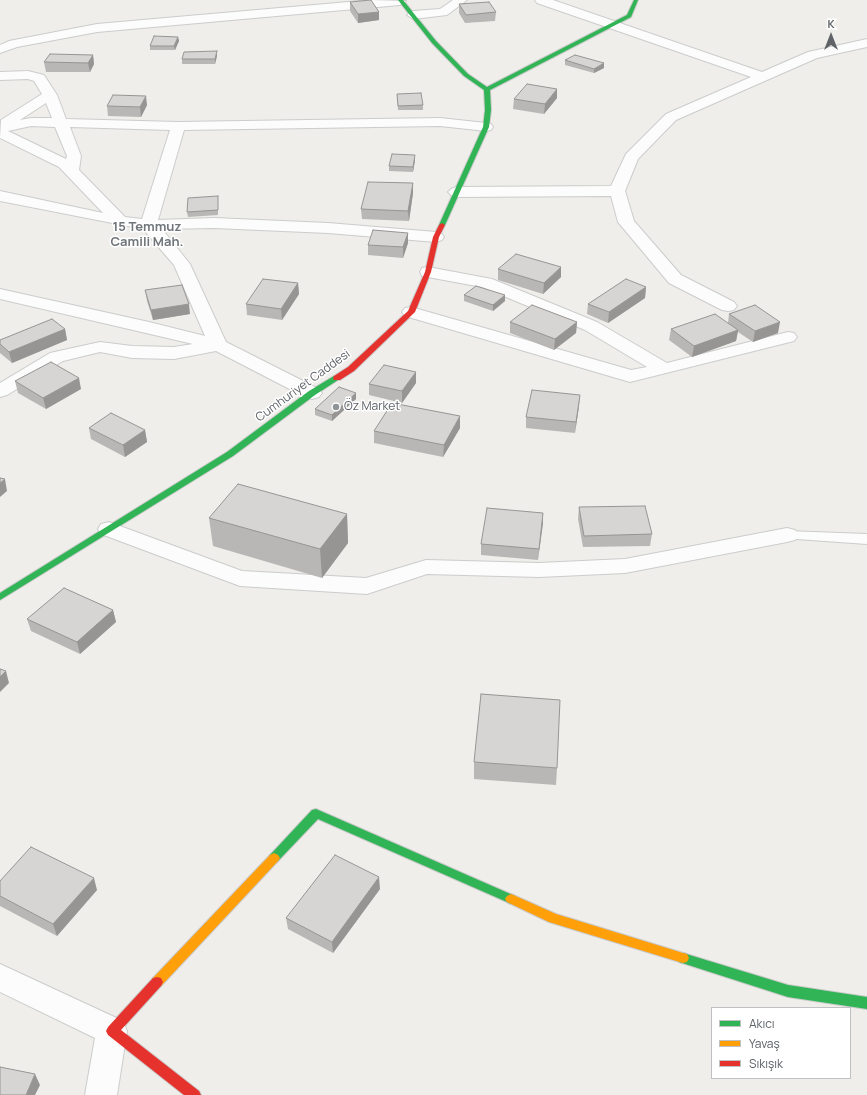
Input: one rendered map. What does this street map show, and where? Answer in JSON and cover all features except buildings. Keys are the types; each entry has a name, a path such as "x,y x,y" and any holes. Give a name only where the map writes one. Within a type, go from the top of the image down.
{"street":[{"path":"413,15 443,12 461,0"},
{"path":"541,0 763,77"},
{"path":"0,49 14,44 97,28 400,1 434,42 466,76 487,89 629,16 636,0"},
{"path":"728,306 675,279 626,222 617,191 631,157 672,117 813,55 867,44"},
{"path":"0,76 28,76 39,78 50,95 74,156 72,171"},
{"name":"Cumhuriyet Caddesi","path":"0,597 230,454 312,393 351,369 411,312 428,272 436,238 486,127 488,110 487,89"},
{"path":"0,128 50,95"},
{"path":"0,128 31,122 178,126 440,122 486,127"},
{"path":"148,225 178,126"},
{"path":"0,134 42,152 64,164 120,221"},
{"path":"456,192 617,191"},
{"path":"0,196 120,221 148,225 222,223 328,228 436,238"},
{"path":"148,225 163,240 182,264 218,345"},
{"path":"428,272 486,283 591,326 664,369"},
{"path":"0,294 149,327 218,345 312,393"},
{"path":"411,312 630,376 664,369 788,337"},
{"path":"0,391 57,357 100,347 132,352 174,353 218,345"},
{"path":"109,529 240,578 367,586 426,567 539,570 625,566 787,535"},
{"path":"101,1095 112,1031 316,813 553,918 788,990 867,1003"},
{"path":"0,977 112,1031 194,1095"}],"lane":[{"path":"787,535 867,539"}],"traffic: fast":[{"path":"400,0 434,42 466,75 487,89"},
{"path":"487,89 629,16 636,0"},
{"path":"442,225 486,127 488,110 487,89"},
{"path":"0,597 230,454 312,393 337,378"},
{"path":"274,858 316,813 511,899"},
{"path":"683,958 788,991 867,1003"}],"traffic: slow":[{"path":"157,982 274,858"},
{"path":"511,899 553,918 683,958"}],"traffic: jam":[{"path":"337,378 351,369 411,312 428,272 436,237 442,225"},
{"path":"157,982 112,1031 194,1095"}],"place":[{"name":"Öz Market","path":"336,407"}],"district":[{"name":"15 Temmuz Camili Mah.","path":"147,234"}]}
